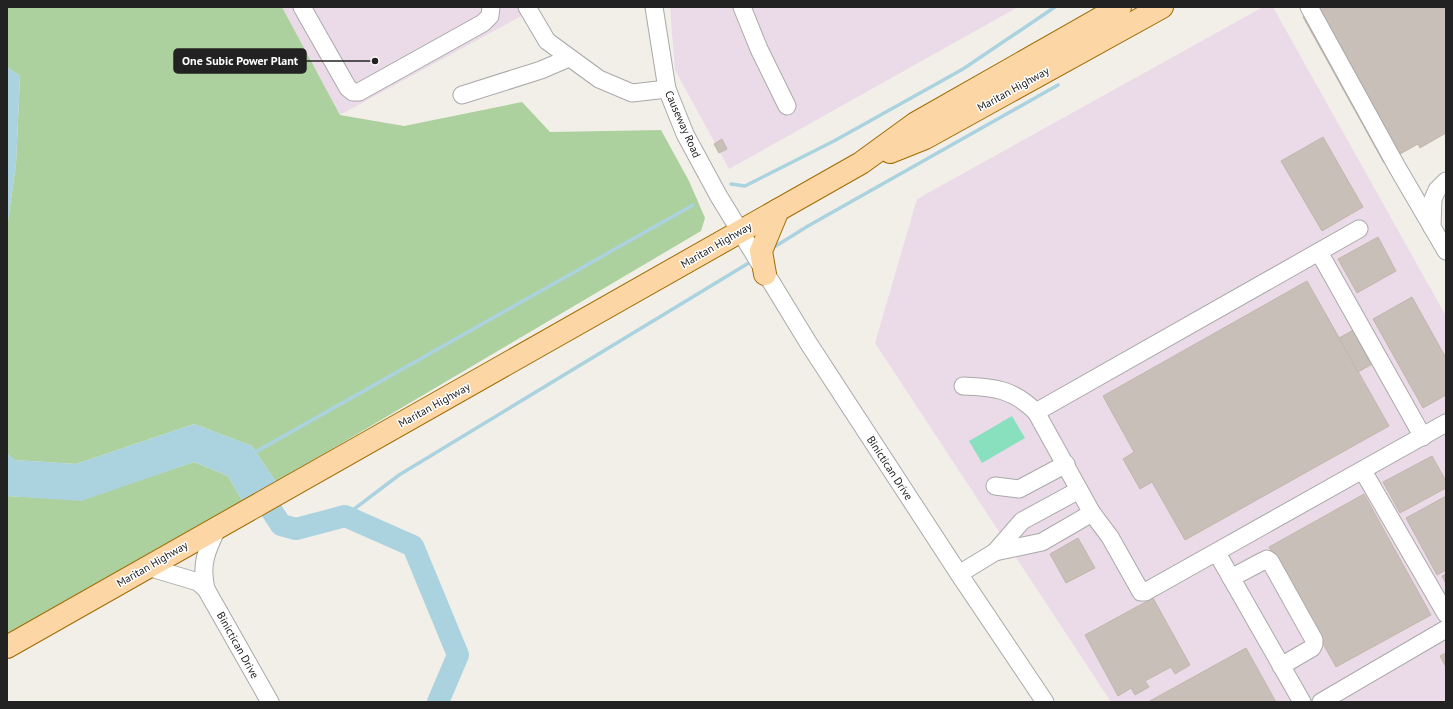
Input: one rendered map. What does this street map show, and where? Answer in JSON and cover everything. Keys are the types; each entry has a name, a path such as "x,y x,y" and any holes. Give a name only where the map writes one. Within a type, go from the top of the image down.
{"main road":[{"name":"Maritan Highway","path":"7,647 861,163 916,123 1120,7"},
{"name":"Maritan Highway","path":"861,163 925,138 1162,7"},
{"path":"765,274 762,251 778,210"}],"street":[{"path":"302,7 348,88 353,92 359,92 483,23 490,16 491,7"},
{"path":"528,7 547,42 599,78 632,93 667,89"},
{"name":"Causeway Road","path":"654,7 667,89 685,134 739,231"},
{"path":"742,7 759,49 788,106"},
{"path":"1309,7 1446,251"},
{"path":"462,95 541,70 569,58"},
{"path":"1432,227 1433,199 1437,190 1446,181"},
{"path":"1036,412 1359,229"},
{"name":"Binictican Drive","path":"739,231 765,274 959,574 1045,702"},
{"path":"1319,252 1423,437"},
{"path":"963,386 986,386 1003,390 1024,400 1036,412 1092,513 1110,537 1141,592 1145,592 1217,553 1364,471 1446,423"},
{"path":"995,486 1019,489 1066,464"},
{"path":"1364,471 1446,614"},
{"path":"959,574 995,552 1022,521 1079,490"},
{"path":"995,552 1042,542 1092,513"},
{"name":"Binictican Drive","path":"218,527 203,562 203,575 206,589 270,702"},
{"path":"1217,553 1302,702"},
{"path":"1231,578 1267,559 1270,561 1314,640 1312,648 1281,666"},
{"path":"148,567 198,582 206,589"},
{"path":"1321,702 1446,629"}],"shaded area":[{"path":"282,7 538,7 340,115"},
{"path":"670,7 1018,7 729,169 675,70"},
{"path":"1263,7 1273,7 1446,316 1446,702 1111,702 875,343 917,199"}],"green space":[{"path":"7,7 282,7 340,115 404,126 522,102 550,132 661,130 689,181 705,218 701,231 276,482 252,446 194,424 76,464 14,460 7,453 7,228 16,164 20,76 7,67"},
{"path":"1012,416 1025,438 982,463 969,441"},
{"path":"194,462 228,476 243,502 7,636 7,496 81,500"}],"water":[{"path":"7,67 20,76 16,164 7,228"},
{"path":"194,424 252,446 276,482 243,502 228,476 194,462 81,501 7,496 7,453 15,460 76,464"}],"building":[{"path":"1321,7 1446,7 1446,133 1420,148 1418,144 1384,163 1303,17"},
{"path":"1323,137 1363,207 1322,231 1281,161"},
{"path":"722,139 727,149 719,153 714,144"},
{"path":"1378,237 1396,271 1357,293 1338,259"},
{"path":"1307,281 1389,426 1185,540 1152,482 1140,489 1123,459 1134,452 1103,396"},
{"path":"1412,297 1446,358 1446,395 1423,408 1373,319"},
{"path":"1366,323 1385,357 1358,372 1339,338"},
{"path":"1432,456 1446,481 1446,488 1400,513 1383,482"},
{"path":"1364,494 1431,615 1336,667 1269,547"},
{"path":"1446,496 1446,570 1437,575 1406,518"},
{"path":"1078,538 1095,568 1066,583 1050,554"},
{"path":"1446,574 1446,584 1442,576"},
{"path":"1153,598 1190,665 1175,674 1171,667 1145,681 1149,687 1135,695 1131,688 1118,696 1085,635"},
{"path":"1246,648 1276,702 1148,702"},
{"path":"1446,653 1446,667 1440,656"}],"waterway":[{"path":"731,184 745,186 834,141 963,69 1055,7"},
{"path":"771,249 808,226 1058,85"},
{"path":"252,454 693,205"},
{"path":"345,516 399,475 752,261"},
{"path":"255,485 281,525 296,529 345,516 413,546 458,655 438,702"}],"place":[{"name":"One Subic Power Plant","path":"375,61"}]}
